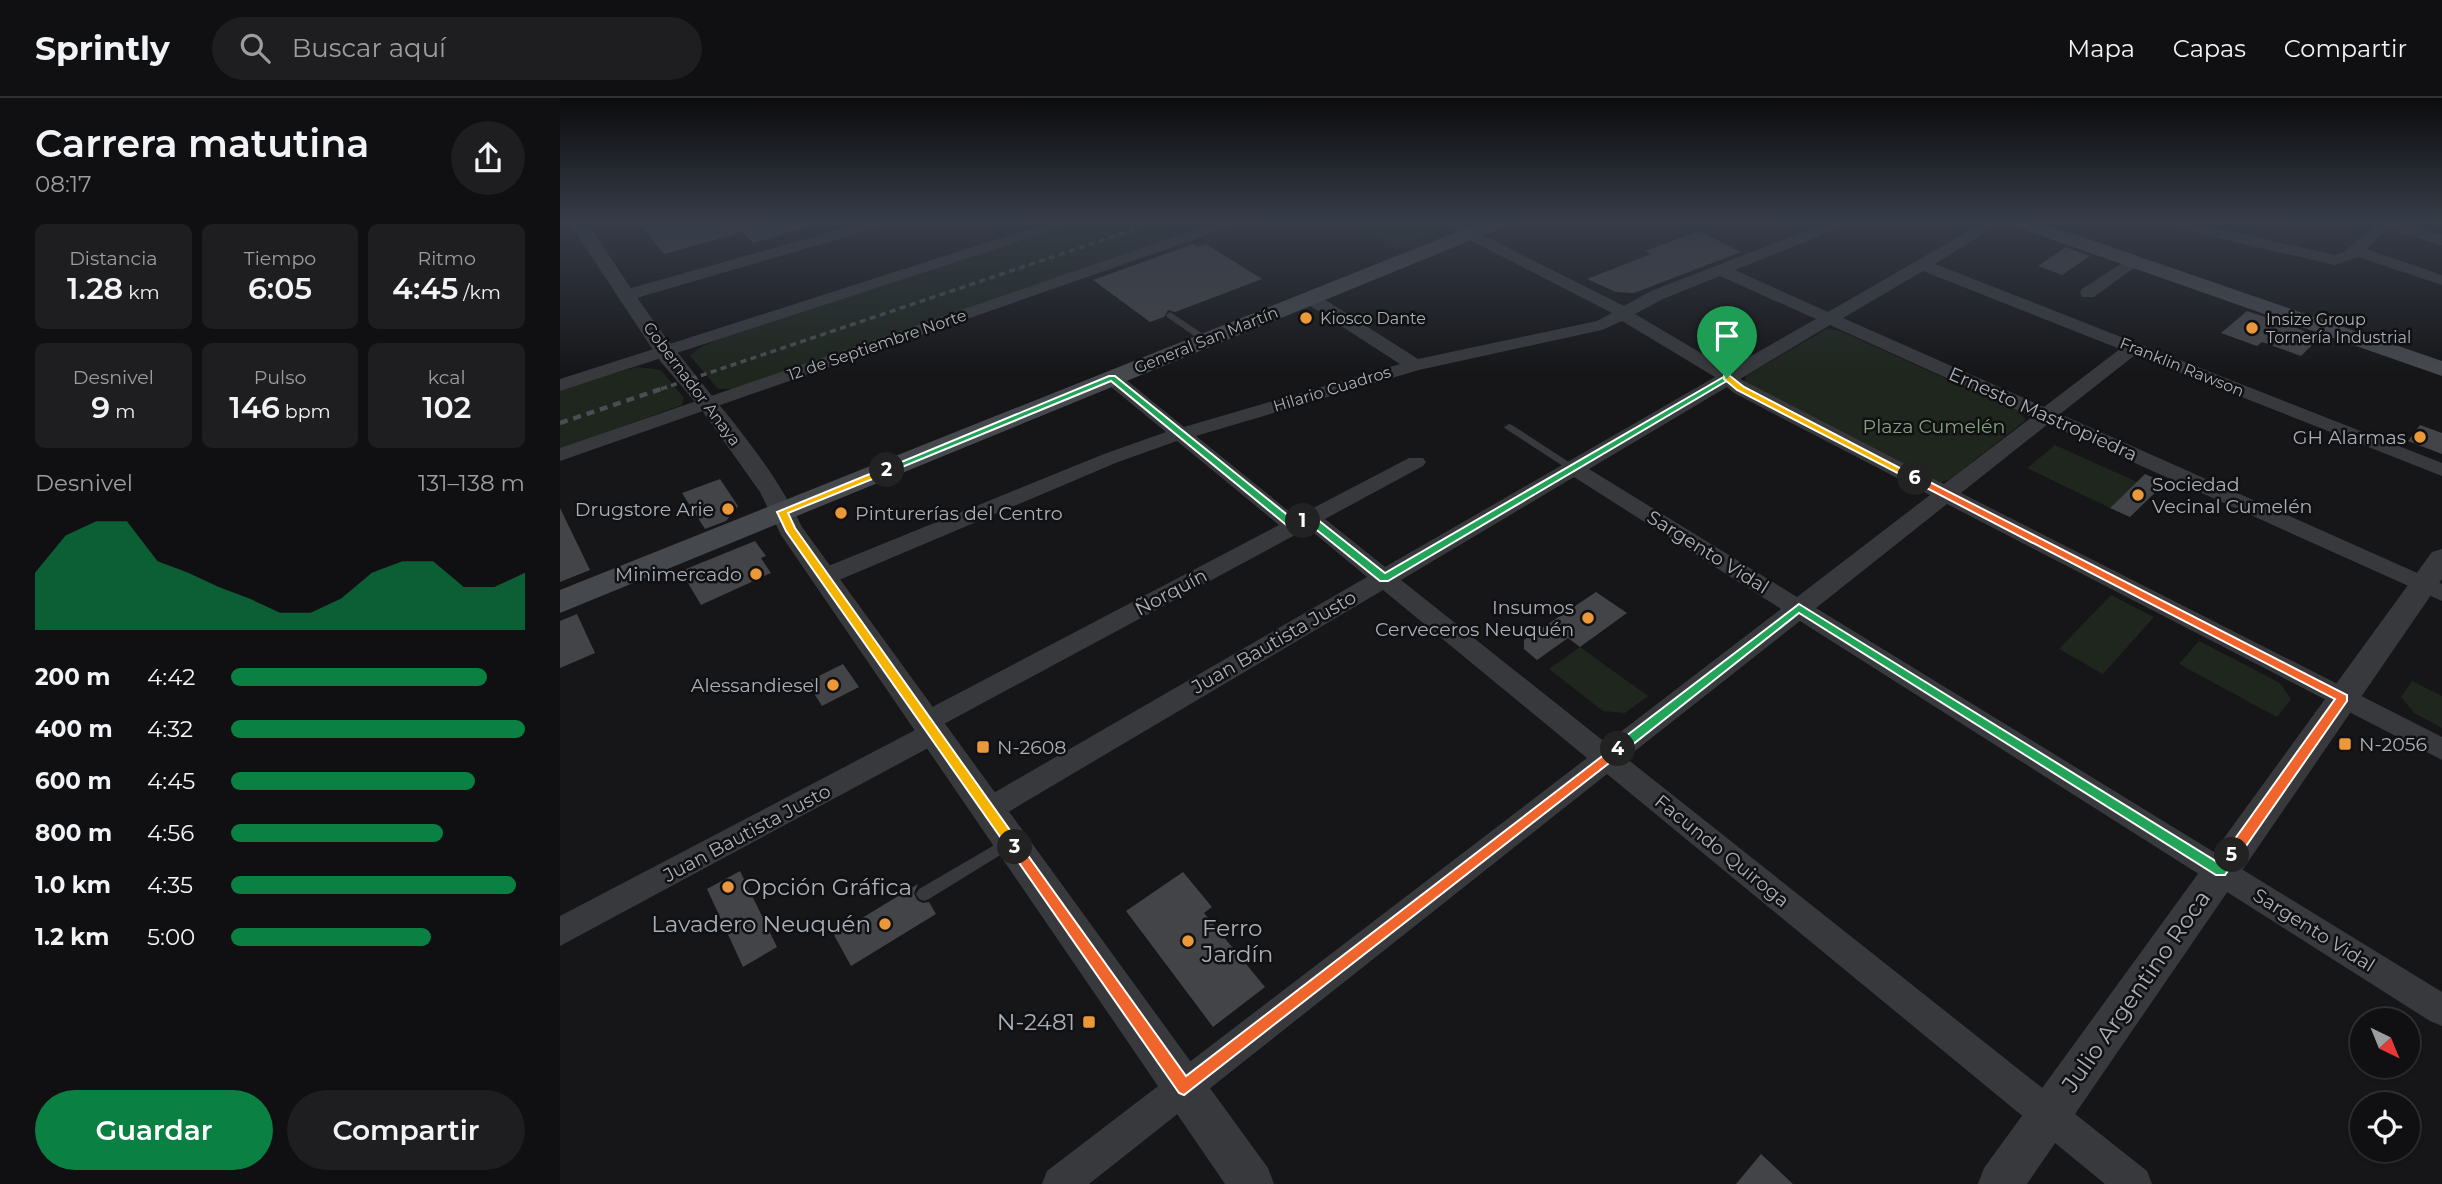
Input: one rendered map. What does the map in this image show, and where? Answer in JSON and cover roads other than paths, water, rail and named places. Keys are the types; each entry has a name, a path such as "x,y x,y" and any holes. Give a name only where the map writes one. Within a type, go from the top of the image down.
{"main road":[{"name":"General San Martín","path":"560,602 1374,272"},
{"path":"2164,272 2442,369"}],"street":[{"name":"Gobernador Anaya","path":"611,272 664,351 709,404 772,491 787,524 1252,1184"},
{"path":"627,295 708,272"},
{"path":"560,385 911,272"},
{"name":"12 de Septiembre Norte","path":"560,456 1089,272"},
{"path":"1546,272 1604,301 1741,388 2442,749"},
{"name":"Hilario Cuadros","path":"824,577 1111,458 1181,434 1415,365 1592,328 1647,299 1717,272"},
{"name":"Ernesto Mastropiedra","path":"1725,272 2046,415 2436,578"},
{"name":"Juan Bautista Justo","path":"988,810 1908,272"},
{"name":"Franklin Rawson","path":"1940,272 2442,470"},
{"path":"2088,293 2118,272"},
{"path":"2417,272 2442,280"},
{"path":"1310,298 1415,365"},
{"path":"1060,1184 2133,348"},
{"name":"Facundo Quiroga","path":"1112,378 1181,434 1301,522 1384,578 2134,1184"},
{"name":"Ñorquín","path":"930,728 1301,522 1416,462"},
{"name":"Sargento Vidal","path":"1573,467 2442,1010"},
{"name":"Julio Argentino Roca","path":"2000,1184 2343,698 2436,578"},
{"name":"Juan Bautista Justo","path":"560,932 930,728"}],"lane":[{"path":"1170,314 1206,340"},
{"name":"Sargento Vidal","path":"1509,427 1573,467"},
{"path":"924,894 1011,842"}],"railway":[{"path":"661,389 1009,272"},
{"path":"560,423 667,387"}],"place":[{"name":"Kiosco Dante","path":"1306,318"},
{"name":"Insize Group Tornería Industrial","path":"2252,328"},
{"name":"GH Alarmas","path":"2420,437"},
{"name":"Sociedad Vecinal Cumelén","path":"2138,495"},
{"name":"Drugstore Arie","path":"728,509"},
{"name":"Pinturerías del Centro","path":"841,513"},
{"name":"Minimercado","path":"756,574"},
{"name":"Insumos Cerveceros Neuquén","path":"1588,618"},
{"name":"Alessandiesel","path":"833,685"},
{"name":"N-2056","path":"2345,744"},
{"name":"N-2608","path":"983,747"},
{"name":"Opción Gráfica","path":"728,887"},
{"name":"Lavadero Neuquén","path":"885,924"},
{"name":"Ferro Jardín","path":"1188,941"},
{"name":"N-2481","path":"1089,1022"}],"park label":[{"name":"Plaza Cumelén","path":"1934,426"}]}
